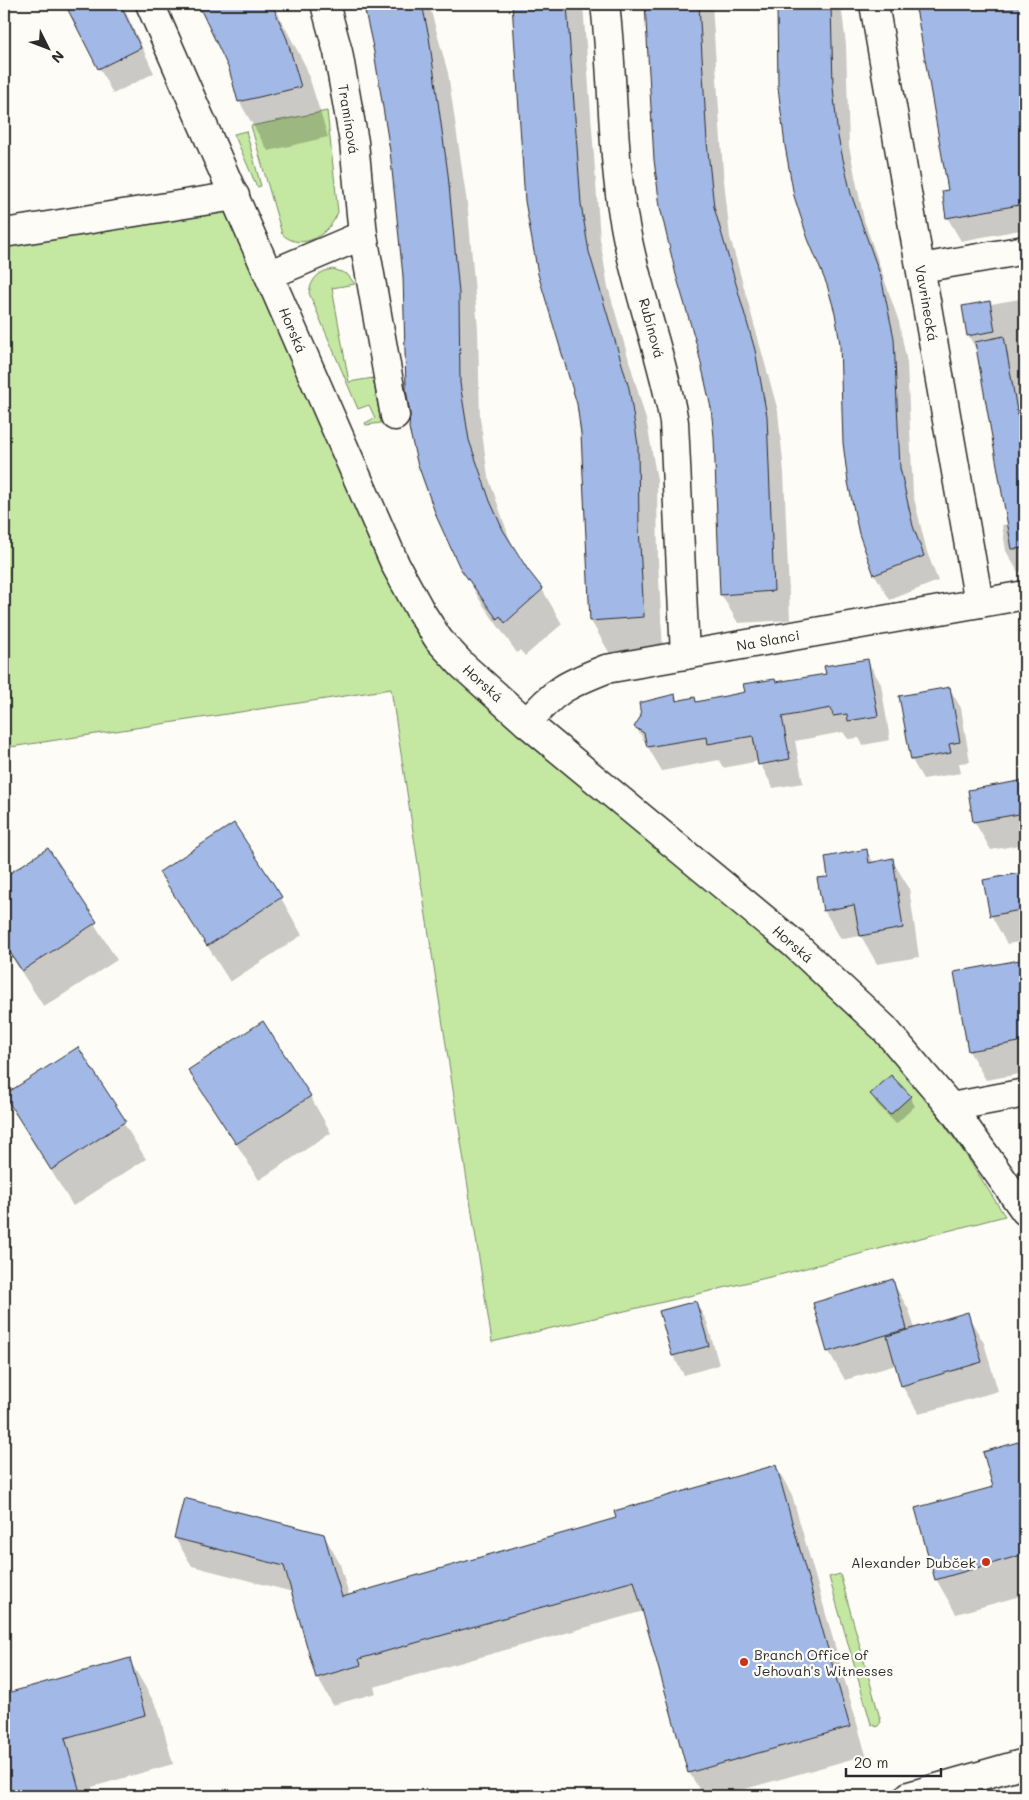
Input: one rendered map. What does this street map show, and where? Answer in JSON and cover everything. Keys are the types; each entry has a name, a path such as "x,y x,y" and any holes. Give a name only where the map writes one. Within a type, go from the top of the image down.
{"street":[{"name":"Horská","path":"150,4 396,566 439,640 462,665 527,723 785,937 845,990 919,1067 951,1107 1025,1211"},
{"name":"Tramínová","path":"325,4 338,52 354,142 363,235 395,416"},
{"name":"Rubínová","path":"605,4 617,183 626,233 668,386 674,422 685,655"},
{"name":"Vavrinecká","path":"874,4 979,603"},
{"path":"4,233 235,196"},
{"path":"269,275 363,235"},
{"path":"921,268 1025,250"},
{"name":"Na Slanci","path":"527,723 543,703 567,685 606,669 1025,595"},
{"path":"951,1107 1025,1093"},
{"path":"909,1796 1025,1763"}],"green space":[{"path":"327,111 338,212 329,227 322,234 306,241 298,242 282,234 251,126"},
{"path":"246,131 261,186 257,187 234,134"},
{"path":"228,208 386,571 518,732 784,954 872,1036 910,1077 966,1155 1005,1216 783,1274 492,1342 391,689 4,748 4,245"},
{"path":"333,269 347,274 355,284 332,288 349,382 373,378 381,423 366,425 365,423 375,418 369,405 358,409 309,293 316,276"},
{"path":"840,1574 881,1722 877,1727 871,1724 829,1577"}],"building":[{"path":"65,4 120,4 141,48 98,69"},
{"path":"198,4 272,4 287,39 301,87 238,102 229,69"},
{"path":"367,4 422,4 429,37 448,174 459,293 460,383 469,440 490,501 503,530 528,570 543,589 505,623 500,616 497,619 460,568 437,518 417,462 409,428 410,414 406,389 403,276 390,151 374,52 365,11 369,9"},
{"path":"512,4 567,4 581,204 589,252 629,388 638,445 639,526 644,617 590,621 581,434 577,404 538,274 525,201"},
{"path":"645,4 699,4 707,142 714,207 755,350 767,416 774,591 720,595 714,437 711,408 697,346 676,275 660,207 654,160"},
{"path":"777,4 831,4 833,87 838,137 851,194 881,277 894,338 900,468 913,526 924,556 874,575 859,534 848,482 843,443 840,344 835,313 827,285 808,239 794,196 785,146 778,87"},
{"path":"942,4 1022,4 1025,22 1025,204 946,218 942,191 948,190 916,8"},
{"path":"990,301 995,331 967,336 962,306"},
{"path":"1004,336 1025,457 1025,548 1012,549 975,342"},
{"path":"868,659 878,716 848,721 847,714 833,716 831,708 782,717 790,759 758,765 753,736 708,744 707,737 647,747 644,733 634,727 641,716 639,703 675,694 676,701 695,697 696,702 745,692 743,684 775,679 776,682 826,674 824,666"},
{"path":"950,687 960,742 949,744 951,753 911,760 899,696"},
{"path":"1025,780 1025,813 973,822 968,790"},
{"path":"234,823 282,897 207,946 159,872"},
{"path":"48,848 97,922 22,971 4,943 4,877"},
{"path":"867,849 869,863 893,858 903,928 860,936 854,905 823,911 817,878 828,877 825,857"},
{"path":"1025,872 1025,909 990,916 983,880"},
{"path":"1025,959 1025,1041 968,1051 954,972"},
{"path":"263,1021 311,1096 236,1144 188,1070"},
{"path":"78,1047 126,1121 51,1170 4,1095"},
{"path":"891,1075 911,1096 890,1115 870,1094"},
{"path":"893,1279 907,1329 827,1352 813,1303"},
{"path":"696,1301 709,1346 672,1356 659,1311"},
{"path":"968,1312 982,1362 901,1386 887,1336"},
{"path":"1025,1440 1025,1554 935,1580 915,1508 993,1487 983,1452"},
{"name":"Branch Office of Jehovah's Witnesses","path":"776,1465 850,1727 688,1773 634,1581 359,1659 361,1665 316,1678 284,1566 174,1538 184,1498 324,1534 342,1597 616,1518 614,1511"},
{"path":"130,1658 145,1715 65,1738 81,1796 4,1796 4,1694"}],"place":[{"name":"Alexander Dubček","path":"986,1562"},
{"name":"Branch Office of Jehovah's Witnesses","path":"744,1662"}]}
